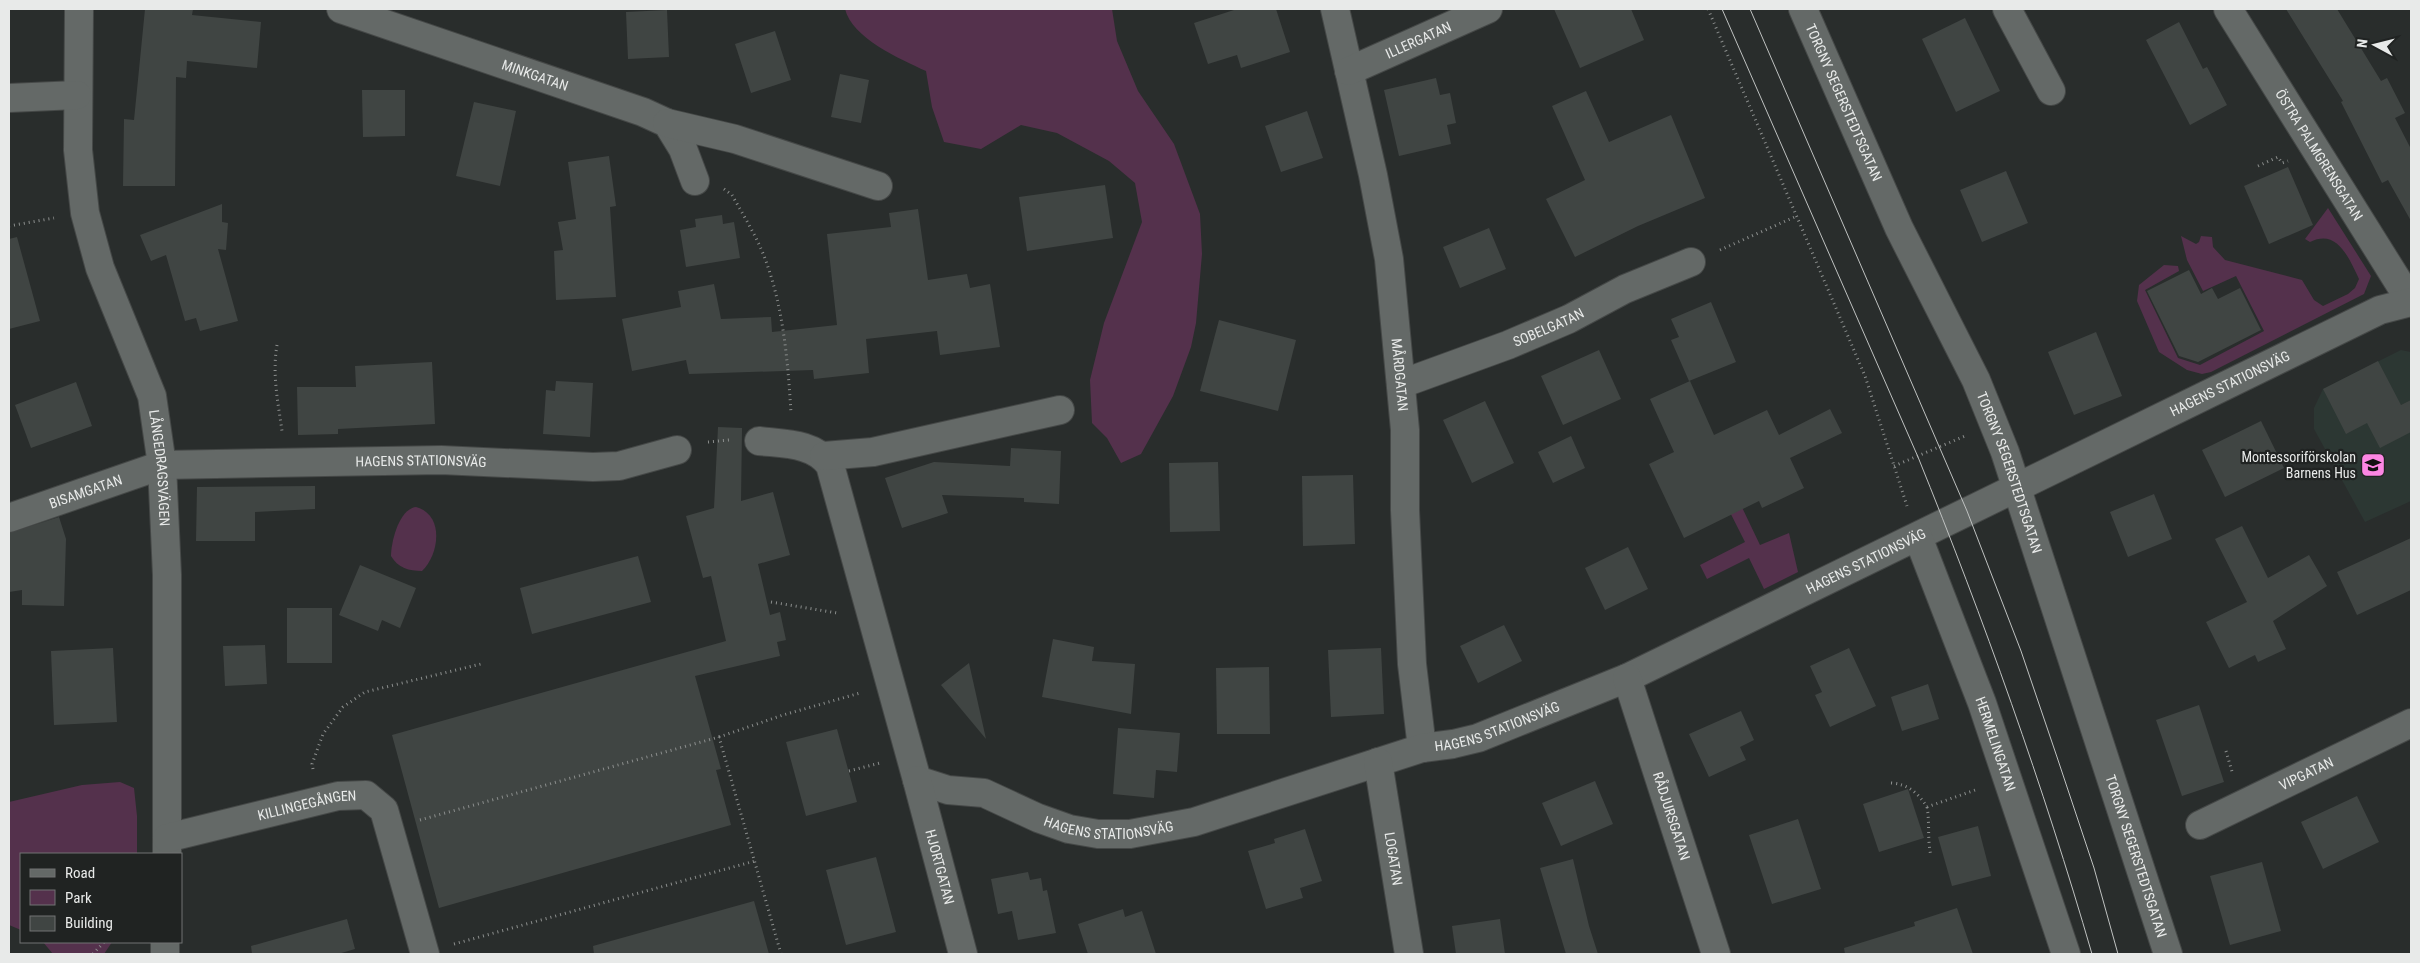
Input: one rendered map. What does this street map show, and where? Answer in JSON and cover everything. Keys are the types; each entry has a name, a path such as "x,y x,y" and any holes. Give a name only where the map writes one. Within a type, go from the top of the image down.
{"street":[{"name":"LÅNGEDRAGSVÄGEN","path":"79,9 78,150 85,213 100,268 152,396 162,465 167,575 167,846"},
{"name":"MINKGATAN","path":"341,9 634,109 667,123 735,139 878,186"},
{"name":"MÅRDGATAN","path":"1335,9 1373,175 1389,259 1405,430 1405,510 1412,664 1422,748"},
{"name":"ILLERGATAN","path":"1349,71 1488,9"},
{"name":"TORGNY SEGERSTEDTSGATAN","path":"1803,9 1899,228 1976,380 1988,410 2017,487 2168,954"},
{"path":"2007,9 2051,91"},
{"name":"ÖSTRA PALMGRENSGATAN","path":"2228,9 2411,302"},
{"path":"9,98 77,95"},
{"path":"667,123 683,149 695,181"},
{"name":"SOBELGATAN","path":"1401,384 1508,345 1569,319 1625,289 1691,262"},
{"name":"HAGENS STATIONSVÄG","path":"917,780 948,790 984,793 1038,818 1070,829 1098,834 1130,834 1194,822 1422,748 1453,744 1478,738 1626,678 2380,310 2411,302"},
{"path":"824,456 873,452 1060,410"},
{"path":"759,441 794,444 813,450 824,456 830,465 917,780"},
{"name":"HAGENS STATIONSVÄG","path":"162,465 441,460 593,467 620,466 677,450"},
{"name":"BISAMGATAN","path":"9,518 162,465"},
{"name":"HERMELINGATAN","path":"1918,537 1982,702 2066,954"},
{"name":"RÅDJURSGATAN","path":"1626,678 1716,954"},
{"name":"VIPGATAN","path":"2200,825 2411,723"},
{"name":"LOGATAN","path":"1378,762 1409,954"},
{"name":"HJORTGATAN","path":"917,780 963,954"},
{"name":"KILLINGEGÅNGEN","path":"167,846 316,802 353,794 366,795 384,810 424,953"}],"path":[{"path":"1708,9 1866,376 1918,537"},
{"path":"2258,166 2278,157 2282,163 2292,160"},
{"path":"695,181 722,188 732,195 768,266 782,327 789,370 794,444"},
{"path":"1691,262 1797,216"},
{"path":"9,226 57,218"},
{"path":"277,345 275,360 276,387 286,464"},
{"path":"1894,466 1967,435 1962,420 1988,410"},
{"path":"677,450 707,442 732,440 759,441"},
{"path":"771,602 848,614 870,613"},
{"path":"316,802 312,764 323,734 343,708 366,692 481,664"},
{"path":"390,828 719,737 783,715 890,685"},
{"path":"719,737 781,954"},
{"path":"1927,807 2007,778"},
{"path":"1891,783 1901,784 1920,795 1927,807 1929,817 1928,843 1931,856"},
{"path":"424,953 754,861"},
{"path":"93,954 103,943"}],"shaded area":[{"name":"Montessoriförskolan Barnens Hus","path":"2401,350 2411,352 2411,501 2365,522 2314,429 2314,408 2323,389"}],"green space":[{"path":"845,9 1112,9 1117,41 1138,91 1174,144 1200,214 1202,254 1196,323 1191,347 1173,396 1141,454 1121,463 1107,438 1092,423 1090,380 1104,323 1142,222 1135,183 1109,161 1057,133 1021,125 981,149 944,142 932,107 926,71 891,54 867,38 849,19"},
{"path":"2328,208 2371,276 2364,294 2211,372 2202,374 2187,370 2159,352 2137,301 2139,285 2164,265 2178,266 2179,271 2145,290 2178,358 2200,365 2264,331 2236,276 2203,291 2187,260 2181,236 2196,244 2201,236 2212,237 2213,247 2225,260 2302,280 2314,300 2323,306 2348,294 2355,288 2359,279 2341,247 2328,239 2310,242 2305,239"},
{"path":"1705,430 1760,545 1789,533 1798,572 1764,589 1749,558 1707,579 1700,565 1745,542 1692,437"},
{"path":"416,507 425,511 432,518 436,536 432,555 422,571 404,568 391,556 397,527 405,514 410,509"},
{"path":"120,782 134,788 137,816 137,853 20,853 20,930 9,925 9,802 82,785"},
{"path":"44,943 111,943 104,954 53,954"}],"building":[{"path":"145,9 193,9 192,15 261,22 257,68 187,61 186,78 176,77 175,186 123,186 124,119 134,120"},
{"path":"1237,9 1276,9 1290,52 1241,68 1237,55 1208,64 1194,23"},
{"path":"1554,9 1631,9 1644,40 1580,68"},
{"path":"2286,9 2337,9 2381,81 2387,78 2405,113 2395,118 2411,149 2411,221 2388,180 2382,183 2341,102 2343,101"},
{"path":"667,10 669,57 628,59 626,12"},
{"path":"1965,18 2000,91 1956,112 1922,39"},
{"path":"2179,22 2203,69 2207,67 2227,105 2190,125 2146,40"},
{"path":"775,31 791,80 751,93 735,44"},
{"path":"840,74 869,80 861,123 831,117"},
{"path":"1436,78 1440,95 1450,93 1456,123 1447,125 1451,144 1399,156 1384,90"},
{"path":"362,90 405,90 405,136 363,137"},
{"path":"1586,91 1609,142 1671,115 1705,198 1638,226 1575,257 1546,199 1585,180 1552,106"},
{"path":"474,102 516,111 500,186 456,176"},
{"path":"1307,111 1323,158 1281,172 1265,126"},
{"path":"609,156 616,206 610,207 616,297 556,300 554,251 563,250 558,222 576,219 568,162"},
{"path":"2288,167 2313,225 2269,244 2244,186"},
{"path":"2006,171 2028,223 1982,242 1960,190"},
{"path":"1105,185 1113,238 1027,251 1019,197"},
{"path":"222,204 222,222 228,223 226,250 218,249 238,321 200,331 196,318 185,321 166,255 151,261 140,235"},
{"path":"918,209 928,280 967,274 970,288 990,284 1000,347 940,355 937,331 866,339 869,373 814,379 813,370 689,374 686,360 632,371 622,319 681,307 678,291 714,284 721,319 771,317 772,332 837,325 827,234 891,227 889,213"},
{"path":"722,215 723,224 734,222 740,258 686,267 680,230 696,227 695,219"},
{"path":"1489,228 1506,269 1460,288 1443,247"},
{"path":"17,237 40,321 9,329 9,239"},
{"path":"2189,270 2201,294 2212,288 2218,299 2240,288 2261,330 2198,362 2179,356 2147,291"},
{"path":"1711,302 1736,362 1689,381 1671,340 1679,337 1671,319"},
{"path":"1219,320 1296,340 1278,411 1200,391"},
{"path":"2096,332 2122,396 2074,415 2048,352"},
{"path":"1599,350 1621,399 1563,425 1541,376"},
{"path":"2378,361 2401,405 2411,400 2411,432 2380,448 2367,423 2346,434 2323,389"},
{"path":"432,362 435,424 338,429 338,434 298,435 297,387 356,387 355,366"},
{"path":"556,381 593,383 590,437 543,434 546,390 555,391"},
{"path":"1690,381 1714,435 1767,410 1779,435 1830,409 1842,433 1790,458 1804,488 1762,508 1759,501 1684,538 1649,464 1674,452 1650,399"},
{"path":"76,382 92,426 31,448 15,405"},
{"path":"1485,401 1514,463 1472,483 1443,420"},
{"path":"2261,421 2284,468 2225,497 2202,450"},
{"path":"718,427 742,428 741,501 773,492 790,555 758,564 770,615 780,612 786,640 777,642 780,656 695,676 721,769 716,770 731,825 439,908 392,735 726,641 711,576 703,578 686,516 714,508"},
{"path":"1571,436 1585,468 1553,483 1538,452"},
{"path":"1011,448 1061,451 1059,504 1024,502 1024,498 942,495 948,513 902,528 885,478 934,462 1010,466"},
{"path":"1218,462 1220,531 1170,532 1169,463"},
{"path":"1353,475 1355,544 1303,546 1302,476"},
{"path":"315,486 315,509 255,512 255,541 196,541 197,487"},
{"path":"2154,494 2172,539 2128,557 2110,512"},
{"path":"59,517 66,539 64,606 22,605 22,590 9,592 9,533"},
{"path":"2242,526 2268,578 2309,555 2327,586 2273,621 2286,649 2258,662 2255,655 2229,668 2206,622 2247,602 2215,539"},
{"path":"2411,538 2411,590 2357,615 2337,572"},
{"path":"1628,547 1648,589 1605,610 1585,568"},
{"path":"638,556 651,602 532,634 520,588"},
{"path":"360,565 416,588 400,628 382,620 378,631 339,615"},
{"path":"287,608 332,608 332,663 287,663"},
{"path":"1504,625 1522,661 1478,683 1460,646"},
{"path":"1053,639 1094,647 1092,661 1135,664 1131,714 1042,697"},
{"path":"265,645 267,684 225,686 223,646"},
{"path":"113,648 117,722 54,725 51,651"},
{"path":"1381,648 1384,714 1331,717 1328,650"},
{"path":"1849,648 1876,706 1830,727 1815,695 1822,692 1810,666"},
{"path":"969,663 986,739 941,685"},
{"path":"1269,667 1270,734 1217,734 1216,668"},
{"path":"1928,684 1939,719 1902,731 1891,697"},
{"path":"2199,705 2224,782 2182,796 2156,720"},
{"path":"1741,711 1754,740 1740,747 1746,760 1709,777 1689,734"},
{"path":"1118,728 1180,733 1177,772 1156,770 1154,798 1113,794"},
{"path":"837,729 857,802 806,816 786,742"},
{"path":"1595,781 1613,824 1561,846 1542,803"},
{"path":"1908,789 1924,838 1879,852 1863,804"},
{"path":"2357,796 2379,842 2323,869 2301,822"},
{"path":"1798,819 1821,889 1772,904 1749,835"},
{"path":"1978,826 1991,876 1952,886 1938,837"},
{"path":"1305,829 1322,881 1300,888 1303,898 1266,909 1248,851 1275,843 1274,839"},
{"path":"876,857 896,932 846,945 826,870"},
{"path":"1573,859 1589,926 1598,954 1566,954 1540,868"},
{"path":"2262,862 2281,931 2230,945 2210,876"},
{"path":"1028,872 1030,880 1041,878 1043,891 1047,890 1056,933 1018,940 1012,911 998,914 991,879"},
{"path":"754,901 769,954 594,954 593,946"},
{"path":"1957,908 1973,954 1845,954 1844,948 1915,926 1914,922"},
{"path":"1123,909 1125,917 1142,911 1156,954 1088,954 1078,924"},
{"path":"347,919 355,949 338,954 252,954 251,946"},
{"path":"1500,919 1505,954 1456,954 1452,926"}],"tram line":[{"path":"1722,9 1918,457 1942,518 1989,641 2033,765 2092,954"},
{"path":"1750,9 1967,511 2021,651 2094,868 2118,954"}],"place":[{"name":"Montessoriförskolan Barnens Hus","path":"2373,465"}]}
